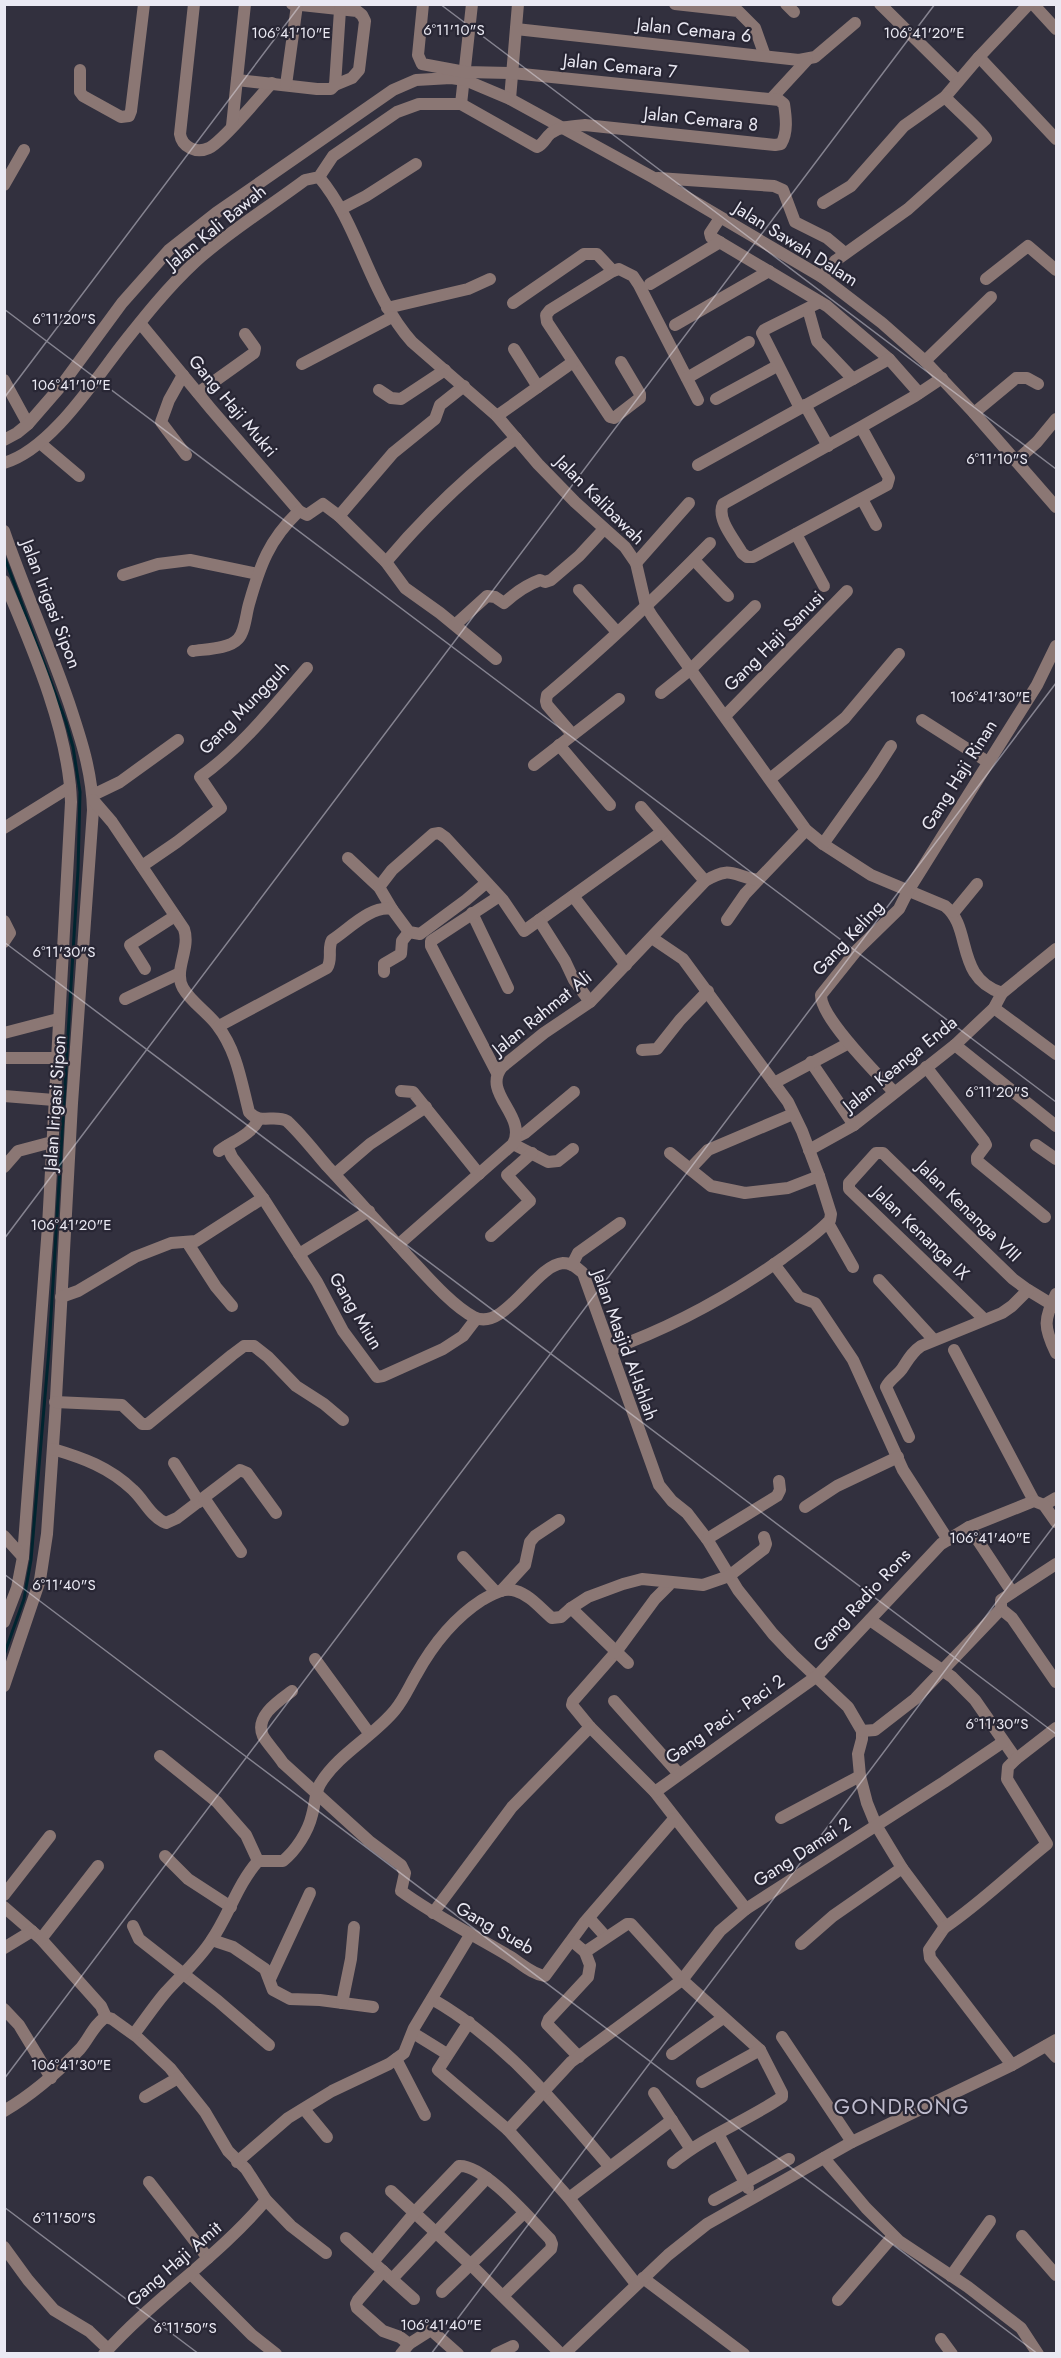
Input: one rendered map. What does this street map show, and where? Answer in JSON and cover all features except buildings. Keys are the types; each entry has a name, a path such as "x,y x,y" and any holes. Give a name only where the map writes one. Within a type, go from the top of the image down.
{"street":[{"path":"80,70 80,92 83,96 121,117 129,116 144,4"},
{"path":"194,4 181,140 195,150 207,149 272,83"},
{"path":"232,126 245,4"},
{"path":"237,80 326,89 352,78 359,70 365,21 362,15 357,11 292,4"},
{"path":"423,4 418,59 423,64 463,88 502,126 534,146 541,146 550,134 562,127"},
{"path":"463,88 472,4"},
{"path":"510,99 518,4"},
{"path":"675,4 738,11 755,28 765,56"},
{"path":"880,4 958,81"},
{"path":"823,203 851,186 904,126 945,97 979,57 1031,4 1056,29"},
{"path":"286,85 297,5"},
{"path":"335,84 340,10"},
{"path":"771,99 807,60 814,57 855,23"},
{"name":"Jalan Cemara 6","path":"516,29 807,60"},
{"path":"979,57 1056,139"},
{"name":"Jalan Cemara 7","path":"463,88 512,73 771,99"},
{"path":"4,440 28,424 61,386 122,303 169,250 216,213 393,90 416,80 463,88"},
{"name":"Jalan Sawah Dalam","path":"463,88 510,99 654,178 716,223 822,277 882,323 925,361 1056,504"},
{"name":"Jalan Kali Bawah","path":"4,463 15,460 40,443 83,396 163,295 196,262 305,180 319,177 333,156 397,112 463,88"},
{"path":"822,277 835,261 902,213 986,139 945,97"},
{"name":"Jalan Cemara 8","path":"562,127 585,125 779,145 785,133 784,104 779,100 771,99"},
{"path":"4,185 9,164 24,150"},
{"path":"341,209 416,164"},
{"name":"Jalan Kalibawah","path":"319,177 341,209 390,312 412,342 497,416 560,487 625,546 636,563 646,606 806,830 823,844 872,875 954,912"},
{"path":"654,178 774,186 783,190 795,222 827,238 846,253"},
{"path":"716,223 711,237 820,302 844,319 923,391"},
{"path":"650,284 720,242"},
{"path":"986,279 1028,246 1056,270"},
{"path":"513,303 584,254 597,254 613,271"},
{"path":"621,362 640,394 640,398 614,418 606,415 547,321 546,315 550,310 613,271 620,269 626,271 639,285 698,400"},
{"path":"675,326 769,271"},
{"path":"302,364 390,312 468,289 490,279"},
{"path":"925,361 991,297"},
{"path":"820,302 762,333 777,366 828,446"},
{"path":"808,309 817,341 853,379"},
{"name":"Gang Haji Mukri","path":"140,323 299,511"},
{"path":"198,393 254,353 255,348 245,334"},
{"path":"687,378 749,342"},
{"path":"513,349 538,387"},
{"path":"698,465 889,359"},
{"path":"497,416 573,362"},
{"path":"716,399 777,366"},
{"path":"379,390 391,398 401,399 445,370"},
{"path":"183,375 169,400 161,422 186,455"},
{"path":"974,413 1016,378 1027,378 1038,384"},
{"path":"4,380 28,424"},
{"path":"861,427 890,482 753,557 747,557 742,553 722,518 720,510 723,504 940,380"},
{"path":"339,516 393,453 435,419 440,405 464,386"},
{"path":"1016,461 1056,421"},
{"path":"386,562 417,525 516,438"},
{"path":"40,443 79,476"},
{"path":"862,499 876,525"},
{"path":"636,563 689,503"},
{"path":"193,651 230,644 240,637 258,574 273,539 299,511 307,515 323,504 339,516 386,562 405,588 496,658"},
{"path":"455,625 488,596 495,597 504,603 519,590 534,582 540,580 545,582 555,577 579,556 604,528"},
{"name":"Jalan Irigasi Sipon","path":"4,531 58,673 78,775 67,884 48,1226 23,1557 17,1588 4,1622"},
{"path":"796,534 824,586"},
{"path":"572,735 547,705 547,695 601,649 710,543"},
{"path":"123,575 159,564 190,560 258,574"},
{"path":"694,560 728,596"},
{"name":"Jalan Irigasi Sipon","path":"4,581 78,775 93,797 43,1565 4,1686"},
{"path":"579,590 617,632"},
{"name":"Gang Haji Sanusi","path":"725,716 847,591"},
{"path":"4,615 14,603"},
{"path":"661,693 691,669 755,606"},
{"name":"Gang Haji Rinan","path":"908,891 1037,685 1056,646"},
{"path":"770,780 844,718 899,654"},
{"name":"Gang Mungguh","path":"142,866 221,808 200,777 232,750 307,668"},
{"path":"534,765 619,699"},
{"path":"922,720 988,762"},
{"path":"178,740 120,782 93,797 142,866 186,937 187,945 180,972 183,988 219,1026 235,1055 249,1112 259,1119 280,1118 287,1121 428,1278 465,1312 476,1319"},
{"path":"560,745 610,806"},
{"path":"823,844 891,746"},
{"path":"4,828 78,775"},
{"path":"641,807 705,881"},
{"path":"727,920 757,880 806,830"},
{"path":"379,887 392,870 433,834 439,833 508,908 522,930 527,930 662,832"},
{"path":"348,858 379,887 409,932 422,933 486,883"},
{"name":"Jalan Rahmat Ali","path":"515,1140 517,1125 497,1086 497,1073 544,1033 590,1002 705,881 713,876 734,872 757,880"},
{"path":"977,884 954,912 965,952 983,982 1002,993 1056,949"},
{"name":"Gang Keling","path":"894,1092 849,1043 820,1004 821,995 857,950 899,909 908,891"},
{"path":"573,896 626,965"},
{"path":"497,1073 431,946 431,941 498,897"},
{"path":"219,1026 327,968 330,962 332,940 373,912 392,909"},
{"path":"472,913 508,988"},
{"path":"145,969 130,945 175,916"},
{"path":"4,921 10,936 4,942"},
{"path":"539,921 565,961 574,980 590,1002"},
{"path":"384,972 384,964 401,954 402,941 409,932"},
{"path":"610,1349 676,1323 739,1289 828,1223 831,1214 809,1150 793,1114 774,1083 683,959 652,938"},
{"path":"125,999 180,972"},
{"path":"642,1050 657,1049 680,1020 708,991"},
{"name":"Jalan Keanga Enda","path":"809,1150 854,1125 955,1045 994,1008 1002,993"},
{"path":"994,1008 1056,1054"},
{"path":"4,1033 58,1019"},
{"path":"774,1083 849,1043"},
{"path":"955,1045 1056,1126"},
{"path":"4,1058 56,1058"},
{"path":"811,1062 854,1125"},
{"path":"926,1067 984,1141 986,1145 977,1157 977,1161 1045,1217"},
{"path":"401,1091 413,1092 479,1174"},
{"path":"398,1245 515,1140 574,1092"},
{"path":"4,1096 54,1100"},
{"path":"335,1174 370,1144 426,1107"},
{"path":"690,1169 708,1150 793,1114"},
{"path":"259,1119 255,1128 247,1135 223,1148 264,1198 299,1254 369,1211"},
{"path":"515,1140 548,1162 558,1161 573,1149"},
{"path":"4,1167 18,1151 52,1142"},
{"path":"1036,1145 1056,1160"},
{"path":"491,1236 530,1201 507,1175 532,1153"},
{"path":"670,1153 711,1186 745,1193 788,1188 819,1176"},
{"name":"Jalan Kenanga IX","path":"887,1157 883,1153 876,1153 849,1183 849,1189 984,1319"},
{"name":"Jalan Kenanga VIII","path":"887,1157 1045,1298"},
{"path":"61,1297 78,1291 135,1257 171,1243 196,1241 264,1198"},
{"path":"573,1265 578,1253 620,1223"},
{"path":"828,1223 853,1267"},
{"path":"187,1242 216,1287 232,1306"},
{"name":"Gang Miun","path":"299,1254 318,1282 343,1331 377,1377 443,1349 463,1336 476,1319"},
{"name":"Jalan Masjid Al-Ishlah","path":"476,1319 486,1320 503,1311 544,1272 562,1263 573,1265 583,1273 659,1485 707,1539 729,1576 773,1634 848,1707 862,1731"},
{"path":"774,1264 799,1297 815,1302 853,1359 903,1470 948,1540"},
{"path":"879,1280 933,1339"},
{"path":"909,1437 886,1388 913,1351 933,1339 1012,1306 1045,1298 1047,1326 1056,1353"},
{"path":"55,1402 122,1405 142,1424 148,1424 244,1346 254,1346 296,1386 324,1404 343,1420"},
{"path":"954,1350 1039,1503 1056,1522"},
{"path":"52,1449 88,1459 110,1472 133,1490 157,1518 166,1523 177,1518 240,1470 247,1473 276,1513"},
{"path":"805,1507 837,1486 897,1457"},
{"path":"174,1463 241,1552"},
{"path":"707,1539 777,1496 780,1490 778,1481"},
{"name":"Gang Radio Rons","path":"817,1676 931,1553 948,1540 969,1527 1056,1498"},
{"path":"134,2034 212,1940 247,1873 258,1861 283,1861 287,1858 306,1830 319,1786 324,1778 355,1745 383,1723 404,1699 417,1673 446,1632 472,1607 498,1591 525,1565 530,1542 559,1520"},
{"path":"969,1527 1012,1592"},
{"path":"4,1536 23,1557"},
{"path":"463,1557 498,1591 513,1590 523,1593 552,1618 561,1617 571,1608 602,1590 642,1579 703,1585 729,1576 764,1549 766,1544 764,1537"},
{"path":"944,1928 937,1912 902,1868 876,1825 860,1776 858,1754 862,1731 875,1730 884,1725 915,1699 940,1670 1001,1609 1001,1600 1056,1564"},
{"path":"669,1585 655,1599 616,1652 572,1705 590,1727 654,1792 746,1909"},
{"path":"571,1608 628,1663"},
{"path":"1001,1609 1012,1618 1056,1682"},
{"path":"870,1620 952,1677 975,1700 1016,1759"},
{"path":"315,1659 369,1733"},
{"name":"Gang Paci - Paci 2","path":"654,1792 817,1676"},
{"path":"292,1691 268,1710 262,1725 262,1736 275,1750 283,1764 302,1779 316,1796"},
{"path":"614,1701 678,1773"},
{"path":"433,1913 512,1807 590,1727"},
{"path":"1012,2065 930,1958 929,1950 944,1928 970,1910 1047,1844 1007,1779 1008,1767 1056,1728"},
{"name":"Gang Damai 2","path":"508,2130 579,2057 682,1980 720,1931 746,1909 1003,1742"},
{"path":"160,1756 217,1802 246,1835 258,1861"},
{"path":"781,1818 860,1776"},
{"name":"Gang Sueb","path":"316,1796 383,1853 401,1865 405,1873 401,1891 433,1913 510,1956 537,1975 545,1976 589,1918 674,1818"},
{"path":"4,1894 50,1836"},
{"path":"165,1856 188,1879 231,1907"},
{"path":"4,1948 36,1935 98,1866"},
{"path":"801,1944 834,1916 902,1868"},
{"path":"270,1979 310,1893"},
{"path":"4,1907 36,1935 101,2006 106,2017 134,2034 178,2078 205,2112 237,2162 246,2169 266,2200 291,2226 326,2253"},
{"path":"589,1918 606,1937"},
{"path":"585,1952 627,1924 631,1924 682,1980 760,2050 782,2093 782,2097 690,2148 673,2163"},
{"path":"133,1926 139,1939 270,2045"},
{"path":"342,2003 351,1959 354,1927"},
{"path":"237,2162 288,2118 332,2091 396,2059 404,2052 470,1935"},
{"path":"212,1940 233,1947 265,1969 273,1990 290,1999 320,2000 373,2007"},
{"path":"572,1941 585,1952 590,1965 588,1977 547,2024 579,2057"},
{"path":"432,1999 469,2022 545,2090 609,2166"},
{"path":"4,2009 19,2025 51,2078"},
{"path":"4,2096 9,2109 51,2078 106,2017"},
{"path":"672,2054 723,2018"},
{"path":"469,2022 438,2068 439,2072 508,2130 639,2281 744,2354"},
{"path":"413,2033 447,2054"},
{"path":"782,2037 852,2142"},
{"path":"391,2191 565,2353 639,2281 707,2224 852,2142 1012,2065 1051,2043 1056,2057"},
{"path":"702,2082 760,2050"},
{"path":"396,2059 425,2115"},
{"path":"146,2097 178,2078"},
{"path":"654,2092 690,2148"},
{"path":"304,2109 327,2138"},
{"path":"569,2198 672,2120"},
{"path":"718,2134 753,2197"},
{"path":"824,2158 893,2236 1021,2328 1037,2353"},
{"path":"714,2200 789,2159"},
{"path":"373,2262 415,2212 459,2166 465,2166 491,2180 552,2244 550,2249 503,2296"},
{"path":"409,2344 400,2337 383,2331 357,2308 356,2304 435,2231 487,2178"},
{"path":"149,2182 208,2258"},
{"name":"Gang Haji Amit","path":"106,2351 244,2226 266,2200"},
{"path":"442,2292 524,2213"},
{"path":"951,2276 990,2221"},
{"path":"838,2300 893,2236"},
{"path":"1023,2236 1056,2275"},
{"path":"346,2238 414,2299"},
{"path":"4,2247 54,2310 89,2331 106,2351"},
{"path":"191,2274 252,2336 276,2354"},
{"path":"400,2354 409,2344 431,2330 458,2354"},
{"path":"941,2339 952,2354"},
{"path":"496,2354 513,2346"}],"waterway":[{"path":"4,556 66,722 73,747 80,792 78,870 49,1349 31,1560 24,1599 4,1655"}],"district":[{"name":"GONDRONG","path":"902,2107"}]}
